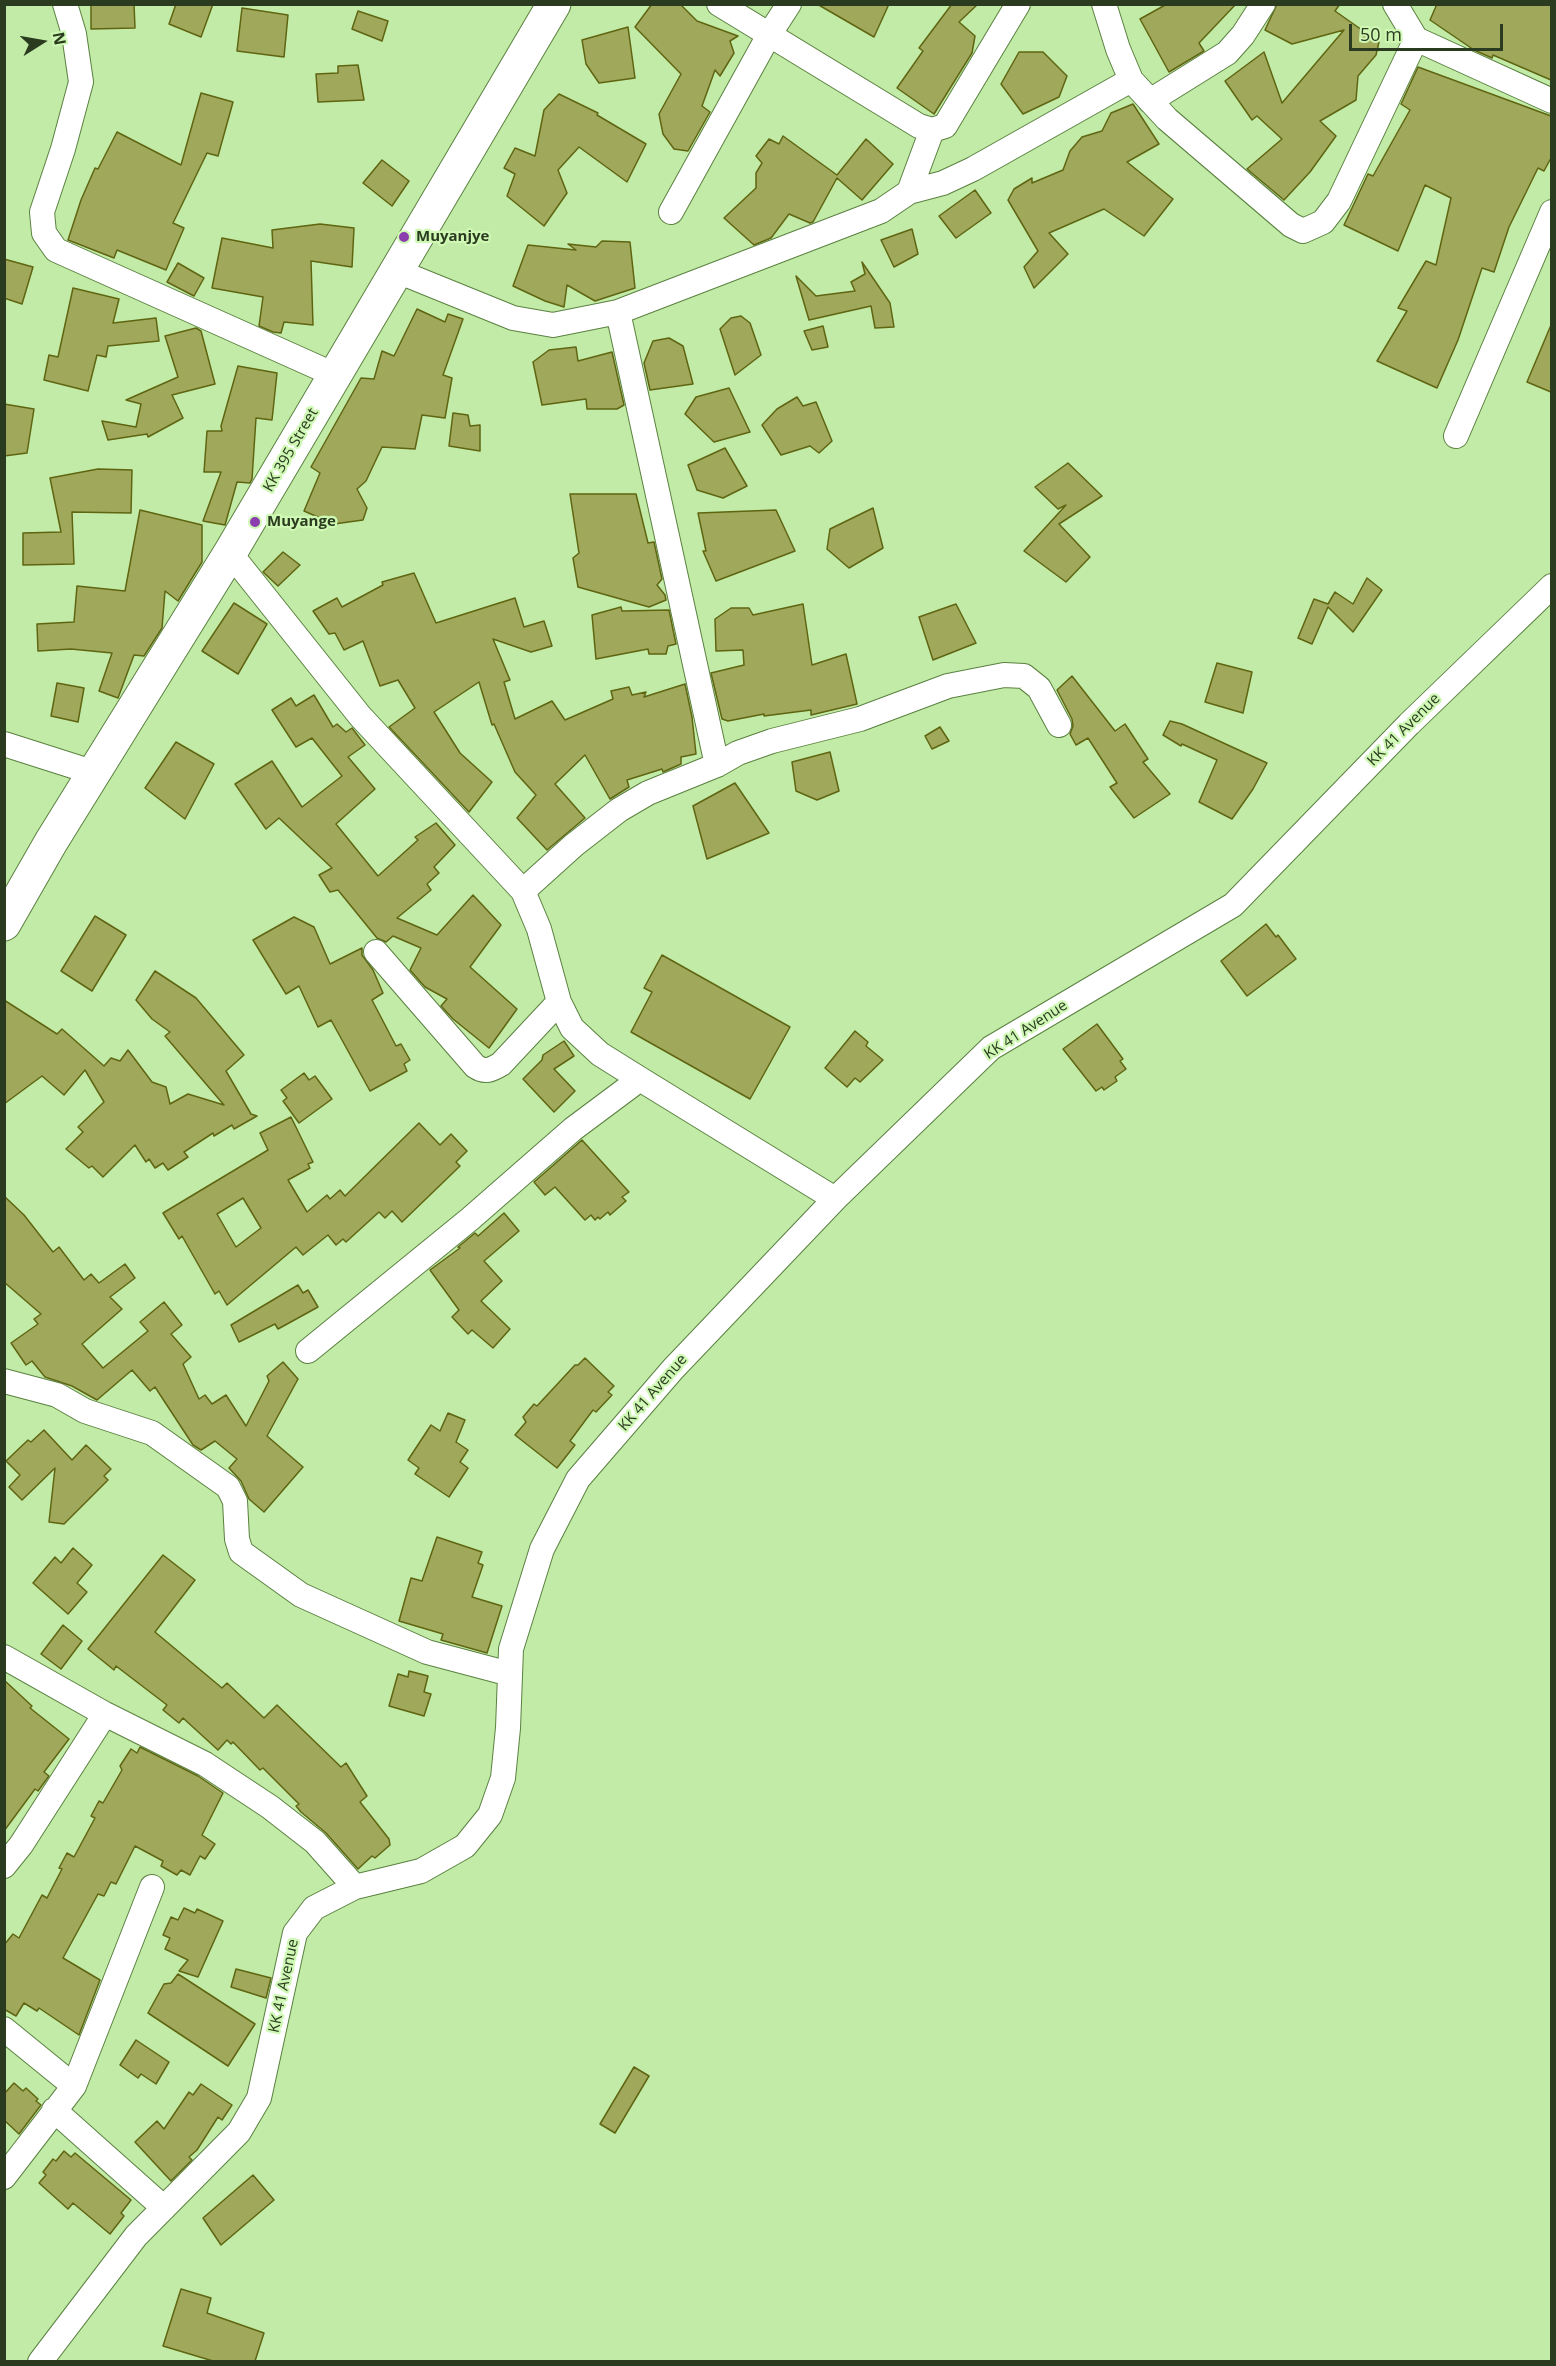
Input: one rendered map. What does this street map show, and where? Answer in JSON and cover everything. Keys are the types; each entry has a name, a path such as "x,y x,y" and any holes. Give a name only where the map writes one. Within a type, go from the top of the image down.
{"street":[{"path":"65,4 74,34 81,82 63,149 42,212 44,233 56,250 335,375"},
{"name":"KK 395 Street","path":"4,924 51,842 230,553 554,4"},
{"path":"719,4 919,126 932,130 945,126 1018,4"},
{"path":"671,212 789,4"},
{"path":"1104,4 1118,49 1131,80 1167,119 1291,225 1303,231 1323,222 1339,201 1416,39"},
{"path":"1150,101 1227,53 1236,44 1263,4"},
{"path":"1395,4 1416,39 1551,101"},
{"path":"397,271 513,318 553,325 618,312 881,211 909,192 943,183 973,169 1131,80"},
{"path":"909,192 932,130"},
{"path":"1456,436 1551,212"},
{"path":"618,312 717,765"},
{"path":"230,553 360,717 523,891 539,929 559,1002 572,1028 600,1054 836,1199"},
{"name":"KK 41 Avenue","path":"40,2361 136,2236 239,2132 259,2098 295,1933 314,1908 355,1887 421,1871 465,1846 490,1815 503,1778 508,1728 511,1649 542,1549 578,1479 673,1369 836,1199 991,1048 1233,905 1408,724 1551,586"},
{"path":"523,891 574,845 619,810 648,793 717,765 738,753 772,741 860,719 948,686 1004,675 1024,676 1039,688 1059,725"},
{"path":"4,744 95,773"},
{"path":"376,952 475,1066 482,1070 492,1070 501,1064 559,1002"},
{"path":"308,1351 470,1219 573,1130 640,1079"},
{"path":"4,1381 57,1395 85,1411 152,1433 228,1487 235,1501 237,1539 241,1552 301,1595 427,1652 510,1674"},
{"path":"4,1657 105,1714 205,1764 270,1807 315,1842 355,1887"},
{"path":"4,1866 21,1845 105,1714"},
{"path":"4,2177 74,2086 152,1887"},
{"path":"4,2029 74,2086"},
{"path":"54,2110 164,2208"}],"building":[{"path":"91,4 134,4 135,28 91,29"},
{"path":"176,4 213,4 201,37 169,24"},
{"path":"652,4 680,4 697,21 738,36 730,41 734,53 720,76 715,70 702,106 710,112 688,151 674,149 663,134 659,114 681,74 635,27"},
{"path":"817,4 889,4 874,37"},
{"path":"952,4 978,4 959,22 975,36 972,53 934,114 897,88 923,51 919,48"},
{"path":"1167,4 1236,4 1199,43 1204,51 1169,72 1140,19"},
{"path":"1277,4 1340,4 1335,11 1379,42 1376,55 1358,76 1356,100 1320,121 1336,136 1310,172 1284,200 1247,169 1282,139 1257,116 1252,120 1225,81 1264,52 1282,103 1344,30 1292,44 1265,30"},
{"path":"1437,4 1551,4 1551,80 1493,55 1492,58 1474,50 1430,20"},
{"path":"242,8 288,15 284,57 237,51"},
{"path":"358,11 388,21 382,41 352,29"},
{"path":"628,27 635,78 599,83 586,64 582,40"},
{"path":"1019,52 1043,52 1067,76 1059,97 1023,114 1001,84"},
{"path":"358,65 364,100 318,102 316,74 338,73 338,66"},
{"path":"1418,67 1551,116 1551,158 1544,171 1538,168 1509,227 1494,272 1482,268 1458,340 1437,388 1377,361 1407,311 1398,308 1426,261 1436,265 1451,198 1425,185 1398,251 1344,225 1368,174 1373,176 1410,110 1401,104"},
{"path":"201,93 233,102 218,156 207,153 173,223 184,228 166,270 117,250 114,258 68,240 81,200 95,168 98,169 117,132 181,165"},
{"path":"559,94 598,113 597,115 646,144 627,182 579,147 558,170 567,193 544,226 507,196 515,174 504,168 515,148 535,156 544,110"},
{"path":"1133,104 1159,144 1127,162 1173,199 1144,236 1104,209 1049,233 1068,254 1034,288 1024,267 1038,251 1008,200 1014,189 1032,178 1032,183 1063,170 1070,151 1082,137 1102,131 1111,113"},
{"path":"783,136 837,175 866,139 893,164 862,200 837,178 813,222 810,223 789,214 771,238 754,245 724,218 756,188 756,173 762,163 756,156 769,139 779,144"},
{"path":"382,160 409,181 392,206 363,183"},
{"path":"975,190 991,213 956,238 939,216"},
{"path":"320,224 354,228 352,267 311,261 313,325 284,322 281,333 273,332 259,326 263,297 212,288 222,238 273,248 272,230"},
{"path":"912,229 918,254 894,267 881,240"},
{"path":"602,241 630,242 635,288 595,301 567,285 564,307 513,286 528,245 576,250 568,244 596,247"},
{"path":"4,259 33,267 22,304 4,298"},
{"path":"862,262 890,303 894,327 875,328 871,306 809,320 796,276 816,296 855,291 851,282 865,274"},
{"path":"178,263 204,278 194,296 167,282"},
{"path":"73,288 119,299 113,323 156,318 159,341 108,346 106,357 97,355 88,391 44,380 49,355 58,357"},
{"path":"417,309 445,322 448,314 463,319 443,375 452,378 445,418 422,415 415,449 382,447 366,481 357,489 367,508 363,520 334,524 304,511 320,473 311,467 361,378 374,379 382,351 394,356"},
{"path":"741,316 750,323 761,355 735,375 720,329 731,318"},
{"path":"1551,325 1551,392 1527,382"},
{"path":"823,326 828,347 812,350 804,331"},
{"path":"196,328 201,331 215,384 172,395 183,418 148,437 147,434 108,440 102,421 136,427 141,404 126,400 178,377 165,336"},
{"path":"669,338 683,346 693,384 650,390 644,363 653,341"},
{"path":"576,347 578,361 612,352 624,405 617,409 587,409 586,399 542,405 533,362 549,350"},
{"path":"238,366 277,373 272,420 256,418 252,479 250,483 237,482 225,525 203,521 221,472 204,472 207,431 222,431 221,426"},
{"path":"729,388 750,432 714,442 685,414 696,397"},
{"path":"797,397 803,406 816,402 832,441 819,453 810,446 781,455 762,425 777,409"},
{"path":"4,404 34,409 27,453 4,456"},
{"path":"453,413 468,415 470,426 480,425 480,451 449,446"},
{"path":"725,448 747,486 723,498 697,490 688,465"},
{"path":"1068,463 1102,496 1059,524 1090,557 1066,582 1024,551 1066,505 1058,509 1035,487"},
{"path":"98,469 132,470 131,513 72,512 74,564 23,565 23,533 61,532 50,478"},
{"path":"570,494 636,494 648,543 654,542 662,579 657,585 666,600 649,607 578,587 573,558 579,553"},
{"path":"873,508 883,548 849,568 827,549 830,529"},
{"path":"140,510 202,525 202,562 178,601 165,591 162,628 144,656 134,655 118,698 99,691 112,653 71,649 38,651 37,624 74,622 77,586 125,591"},
{"path":"776,510 795,551 716,581 703,551 706,551 698,513"},
{"path":"283,552 300,565 278,586 263,572"},
{"path":"414,573 436,623 515,598 524,627 544,621 552,646 531,652 493,639 510,680 504,682 515,719 552,701 565,720 613,699 611,691 629,687 632,695 646,692 644,697 685,684 696,754 681,757 681,764 663,772 662,769 627,780 629,787 610,799 585,755 555,784 585,818 547,850 517,818 536,795 515,772 494,724 492,725 479,682 434,712 460,753 492,782 469,812 389,727 415,708 398,680 380,686 363,641 344,650 335,633 329,634 313,611 337,598 342,607 383,585 382,582"},
{"path":"1367,578 1382,590 1353,632 1328,607 1312,644 1298,638 1314,599 1328,604 1335,592 1353,604"},
{"path":"234,603 267,624 238,674 202,651"},
{"path":"803,604 812,665 846,654 857,704 811,715 811,710 764,716 764,714 728,721 722,719 711,673 744,665 743,650 716,651 715,619 731,608 749,608 753,615"},
{"path":"956,604 976,643 933,660 919,617"},
{"path":"621,607 622,611 669,610 676,644 668,646 666,654 649,654 648,649 596,659 592,615"},
{"path":"1217,663 1252,672 1243,713 1205,702"},
{"path":"1072,676 1115,731 1125,724 1148,759 1143,762 1170,794 1134,818 1110,787 1117,783 1088,738 1076,745 1070,734 1073,726 1072,719 1057,690"},
{"path":"57,683 84,688 78,722 51,716"},
{"path":"314,695 333,727 337,724 346,732 352,728 365,745 348,757 375,789 336,824 378,876 418,840 415,837 436,823 455,845 434,867 439,873 427,884 431,890 397,918 437,935 473,895 501,925 470,967 517,1009 489,1048 453,1019 441,1006 447,999 425,987 410,970 421,948 393,936 386,942 377,938 338,890 330,892 319,875 332,868 279,818 266,829 235,784 272,761 302,807 342,776 312,738 296,747 272,710 291,698 296,706"},
{"path":"1170,721 1182,724 1267,763 1253,789 1232,819 1199,802 1217,760 1182,744 1181,746 1163,735"},
{"path":"940,727 949,741 932,749 925,736"},
{"path":"176,742 214,764 185,819 145,788"},
{"path":"830,752 839,791 817,800 796,791 792,762"},
{"path":"735,783 769,833 707,859 693,806"},
{"path":"95,916 126,935 92,991 61,971"},
{"path":"294,917 314,927 330,964 362,948 362,955 373,970 383,993 372,1000 396,1046 401,1044 410,1060 404,1064 407,1071 370,1091 331,1020 318,1027 299,986 286,994 253,940"},
{"path":"1266,924 1276,937 1278,935 1296,959 1247,996 1221,961"},
{"path":"662,955 790,1027 750,1099 631,1032 652,992 644,988"},
{"path":"155,971 196,998 244,1055 226,1071 251,1114 257,1116 234,1129 232,1125 214,1136 213,1133 184,1152 188,1157 168,1170 163,1163 155,1168 149,1159 146,1162 135,1145 103,1177 92,1166 89,1168 66,1149 83,1132 78,1127 104,1102 85,1070 64,1095 42,1076 4,1104 4,1000 57,1034 62,1029 104,1066 111,1058 120,1061 128,1050 152,1082 166,1087 170,1104 188,1094 224,1105 165,1036 170,1032 152,1019 136,1000"},
{"path":"1097,1024 1123,1059 1120,1061 1126,1069 1115,1077 1117,1081 1104,1090 1102,1087 1096,1091 1063,1049"},
{"path":"855,1031 868,1042 866,1046 883,1060 860,1082 855,1078 847,1087 825,1068"},
{"path":"564,1041 574,1056 554,1069 575,1091 554,1112 523,1079 542,1060 543,1055"},
{"path":"304,1073 309,1080 315,1076 332,1099 299,1123 283,1101 287,1098 281,1090"},
{"path":"291,1117 313,1162 308,1164 310,1168 288,1180 307,1212 327,1195 330,1199 340,1190 345,1196 419,1123 440,1145 451,1134 467,1151 456,1162 460,1166 402,1222 392,1211 385,1218 379,1212 346,1242 343,1239 336,1245 328,1235 303,1255 296,1247 227,1305 219,1291 215,1294 182,1236 179,1239 163,1213 268,1150 260,1133","holes":["243,1198 261,1228 236,1247 217,1214"]},
{"path":"582,1140 629,1192 622,1197 626,1201 610,1215 608,1212 595,1220 591,1215 585,1220 555,1187 545,1195 534,1182"},
{"path":"4,1196 24,1215 53,1252 59,1247 84,1280 91,1274 99,1283 125,1264 135,1278 110,1297 122,1309 82,1344 103,1368 148,1331 140,1322 164,1302 182,1325 171,1334 191,1357 183,1364 199,1399 205,1395 212,1404 226,1395 246,1426 269,1381 267,1376 283,1362 298,1379 267,1436 303,1467 264,1512 249,1499 241,1481 229,1468 237,1459 215,1441 201,1450 193,1445 155,1387 150,1391 132,1370 97,1400 72,1386 45,1377 32,1361 26,1365 11,1343 38,1324 34,1319 41,1314 4,1282"},
{"path":"504,1213 519,1231 484,1261 502,1281 481,1301 510,1329 493,1348 472,1330 468,1334 452,1317 459,1310 430,1270 460,1248 458,1247 475,1233 478,1236"},
{"path":"298,1285 303,1293 308,1290 318,1307 278,1329 275,1324 239,1342 231,1325"},
{"path":"585,1358 614,1386 608,1392 612,1395 596,1412 593,1410 570,1441 575,1445 557,1468 515,1435 526,1422 523,1417 534,1404 537,1406 575,1365"},
{"path":"448,1413 465,1420 456,1442 468,1450 460,1462 468,1468 449,1497 415,1474 419,1468 408,1460 431,1425 440,1431"},
{"path":"44,1430 72,1460 86,1445 111,1469 104,1476 108,1480 64,1524 49,1522 55,1468 22,1500 9,1487 20,1475 6,1461 28,1440 31,1442"},
{"path":"437,1537 482,1552 478,1563 483,1565 472,1597 502,1606 487,1653 441,1640 443,1634 399,1621 411,1578 422,1581"},
{"path":"73,1548 92,1565 77,1583 87,1592 68,1614 33,1583 55,1557 61,1563"},
{"path":"163,1555 195,1580 155,1632 222,1688 227,1683 264,1718 277,1705 341,1767 346,1763 367,1796 360,1802 389,1839 390,1845 375,1858 372,1856 358,1869 326,1833 301,1812 296,1806 299,1804 263,1768 260,1770 233,1742 231,1744 227,1740 218,1750 183,1718 179,1723 163,1710 167,1705 116,1666 114,1670 88,1649"},
{"path":"63,1625 82,1641 61,1669 41,1654"},
{"path":"409,1671 428,1676 424,1692 431,1694 424,1716 389,1706 398,1674 408,1677"},
{"path":"4,1680 32,1706 30,1708 69,1739 44,1772 49,1776 38,1791 35,1789 4,1831"},
{"path":"140,1747 198,1776 223,1793 202,1835 215,1844 205,1859 200,1856 190,1875 181,1870 177,1875 161,1866 163,1861 135,1846 116,1884 111,1882 104,1896 98,1894 63,1958 100,1980 79,2035 39,2008 37,2011 24,2003 16,2016 4,2009 4,1945 13,1934 19,1938 42,1895 47,1898 62,1869 59,1868 67,1853 74,1857 95,1818 91,1816 99,1801 103,1803 122,1770 120,1766 131,1749 137,1753"},
{"path":"184,1908 195,1913 197,1909 223,1921 198,1977 179,1971 188,1960 165,1949 170,1938 163,1935 171,1917 178,1920"},
{"path":"236,1969 271,1978 266,1998 231,1987"},
{"path":"178,1974 255,2024 228,2066 148,2013 164,1984 171,1983"},
{"path":"136,2040 169,2062 156,2084 141,2074 138,2078 120,2065"},
{"path":"634,2067 649,2076 615,2133 600,2124"},
{"path":"14,2083 23,2091 26,2088 41,2105 19,2134 4,2120 4,2094"},
{"path":"201,2084 232,2105 222,2120 218,2117 197,2150 189,2157 192,2160 171,2181 135,2142 157,2121 164,2129 189,2092 193,2095"},
{"path":"64,2151 71,2157 75,2153 131,2200 121,2213 124,2216 110,2234 73,2203 68,2209 39,2183 46,2175 43,2172 53,2159 56,2161"},
{"path":"253,2175 274,2200 221,2245 203,2218"},
{"path":"181,2289 211,2298 207,2313 264,2333 255,2361 213,2361 163,2346"}],"place":[{"name":"Muyanjye","path":"404,237"},
{"name":"Muyange","path":"255,522"}]}
